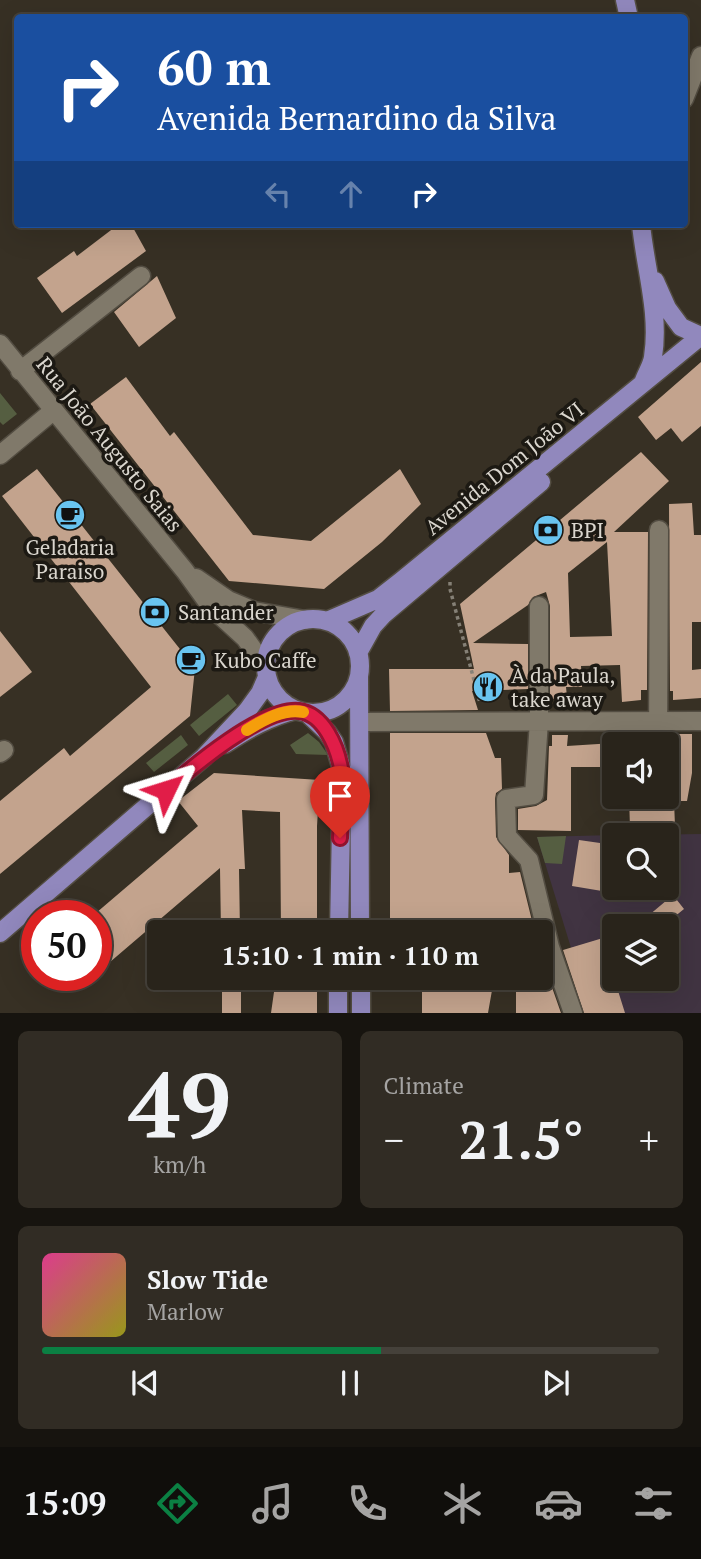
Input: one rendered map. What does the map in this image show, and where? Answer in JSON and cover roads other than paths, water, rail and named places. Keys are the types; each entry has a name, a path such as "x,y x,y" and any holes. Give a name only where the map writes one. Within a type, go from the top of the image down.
{"main road":[{"path":"641,228 654,333 653,359 642,386"},
{"path":"644,255 671,316 681,327 701,336"},
{"name":"Avenida Dom João VI","path":"327,621 378,599 701,336"},
{"name":"Avenida Dom João VI","path":"358,653 373,626 384,614 701,352"},
{"path":"0,933 204,757 260,693 266,671 267,653 281,631 305,620 327,621 347,633 358,653 361,722 360,920"},
{"path":"266,671 272,691 282,702 301,712 327,732 334,743 342,770 339,920"},
{"path":"204,757 275,715 321,712 334,708 355,688 359,675"},
{"path":"338,990 338,1013"},
{"path":"360,990 361,1013"}],"street":[{"path":"688,89 701,56"},
{"path":"20,371 141,276"},
{"name":"Rua João Augusto Saias","path":"0,344 185,571"},
{"path":"0,456 53,411"},
{"path":"659,530 659,732"},
{"path":"185,571 228,600 254,611 305,620"},
{"path":"185,571 211,607 245,638 266,671"},
{"path":"539,606 539,721 534,795 506,799 507,836 529,860 540,920"},
{"path":"361,722 701,721"},
{"path":"553,966 573,1013"}],"place":[{"name":"Geladaria Paraiso","path":"70,515"},
{"name":"BPI","path":"548,530"},
{"name":"Santander","path":"155,612"},
{"name":"Kubo Caffe","path":"191,660"},
{"name":"À da Paula, take away","path":"488,687"}]}
